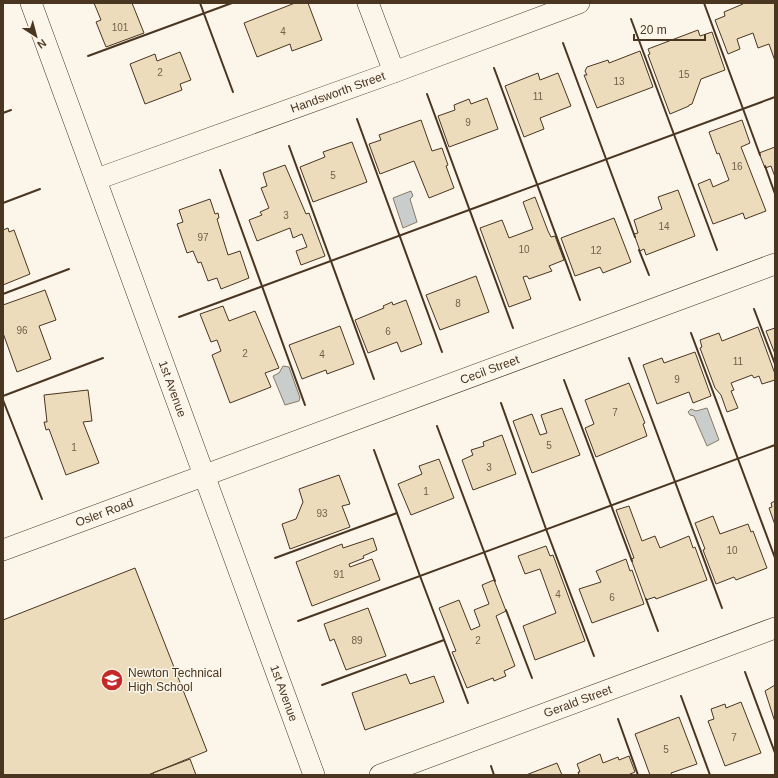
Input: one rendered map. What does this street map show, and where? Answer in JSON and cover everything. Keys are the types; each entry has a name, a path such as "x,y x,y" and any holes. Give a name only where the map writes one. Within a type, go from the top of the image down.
{"street":[{"name":"1st Avenue","path":"31,3 97,178 314,775"},
{"path":"368,3 394,72"},
{"name":"Handsworth Street","path":"97,178 394,72 579,3"},
{"name":"Cecil Street","path":"205,476 775,264"},
{"name":"Osler Road","path":"3,550 205,476"},
{"name":"Gerald Street","path":"380,775 775,628"}],"shaded area":[{"path":"411,191 413,196 410,199 417,222 403,228 393,198"},
{"path":"283,366 289,367 300,398 299,401 285,405 273,376 279,373"},
{"path":"707,408 719,440 707,446 694,416 690,415 688,412 691,409 696,411"}],"building":[{"path":"94,3 132,3 144,33 106,47 96,22 101,20"},
{"path":"295,3 308,3 322,40 292,51 290,44 257,57 244,23"},
{"path":"743,3 775,3 775,61 769,44 758,48 753,33 737,39 740,49 728,54 715,20 725,16 724,12"},
{"path":"698,30 700,36 712,32 725,70 701,79 692,104 670,114 648,55 650,54 648,49"},
{"path":"640,51 653,87 597,108 584,75 587,75 585,71 587,67 608,60 609,63"},
{"path":"180,52 191,80 180,84 182,90 145,104 130,64 155,54 157,61"},
{"path":"538,73 540,80 558,73 571,106 540,118 544,129 524,137 505,86"},
{"path":"487,98 498,129 449,147 438,116 455,110 454,105 469,99 471,104"},
{"path":"421,120 432,151 442,148 448,165 446,166 454,188 429,198 414,161 380,174 369,144 381,140 379,135"},
{"path":"742,120 750,143 741,147 766,211 745,219 743,213 713,224 698,184 710,179 713,187 729,180 709,132"},
{"path":"352,142 367,182 313,202 300,167 325,157 323,152"},
{"path":"775,147 775,177 771,166 765,168 759,153"},
{"path":"285,165 306,214 309,213 325,256 301,265 296,251 307,247 302,234 293,238 290,228 257,241 249,220 262,215 260,212 269,208 261,188 267,186 263,173"},
{"path":"678,190 695,236 646,255 644,249 640,251 634,234 638,233 634,220 662,209 658,197"},
{"path":"535,197 548,231 551,237 555,236 564,260 549,266 552,271 529,279 527,276 523,277 531,299 509,307 480,228 502,220 509,238 533,229 523,202"},
{"path":"210,199 215,214 218,213 219,218 217,219 228,255 240,251 249,278 221,289 217,278 208,281 201,262 198,263 193,251 187,253 177,224 183,222 179,210"},
{"path":"614,218 631,262 603,273 600,267 575,276 561,238"},
{"path":"8,228 9,232 14,230 30,274 3,285 3,230"},
{"path":"476,276 489,312 440,330 426,295"},
{"path":"45,290 56,320 39,326 51,359 17,372 3,333 3,305"},
{"path":"406,300 422,344 401,352 397,342 368,353 355,320 384,308 383,306 392,302 393,305"},
{"path":"223,306 229,321 255,311 279,368 265,373 271,387 230,403 212,355 221,351 217,340 211,342 200,314"},
{"path":"340,326 354,364 327,374 326,370 302,379 289,345"},
{"path":"758,327 775,374 775,380 762,384 759,376 754,378 752,375 731,383 734,390 731,391 738,408 727,412 721,395 715,388 700,348 702,347 700,340 719,333 722,341"},
{"path":"775,328 775,354 766,331"},
{"path":"695,352 711,396 693,403 689,392 657,404 643,365 662,358 664,363"},
{"path":"629,383 645,423 643,424 647,436 596,457 585,428 594,424 585,400"},
{"path":"88,390 92,421 83,422 99,463 66,475 49,429 46,430 44,422 47,422 44,395"},
{"path":"562,408 580,455 532,473 513,421 532,414 540,435 547,433 541,415"},
{"path":"502,435 516,474 473,490 462,460 473,455 471,450 484,446 483,442"},
{"path":"439,459 454,498 411,515 398,484 422,474 419,466"},
{"path":"339,475 350,504 342,506 350,527 290,549 282,524 296,519 303,502 299,489"},
{"path":"775,501 775,525 769,508 772,507 771,503"},
{"path":"629,506 642,541 655,536 660,548 689,536 693,548 695,547 707,580 656,599 655,597 646,600 631,559 634,558 616,510"},
{"path":"713,516 720,534 748,524 751,532 753,531 767,568 736,580 734,577 716,584 703,550 705,549 695,523"},
{"path":"373,538 377,550 363,556 364,558 349,564 350,567 372,559 380,580 312,606 296,562 342,544 343,548"},
{"path":"546,546 550,556 553,555 585,641 535,660 523,626 556,613 540,569 525,574 518,556"},
{"path":"626,559 630,571 632,570 644,604 592,623 579,589 601,582 596,571"},
{"name":"Newton Technical High School","path":"135,568 207,751 148,775 3,775 3,620"},
{"path":"494,580 506,611 496,616 515,666 504,671 506,676 494,681 493,678 467,688 452,652 456,651 439,608 459,600 471,630 480,626 474,610 489,604 482,585"},
{"path":"368,608 386,656 346,670 334,639 330,641 324,624"},
{"path":"406,674 410,684 434,676 444,702 365,730 352,693"},
{"path":"775,685 775,722 765,691"},
{"path":"741,702 761,753 725,766 708,721 714,719 711,709 725,704 726,708"},
{"path":"679,717 697,764 671,773 672,775 650,775 635,734"},
{"path":"600,754 603,763 618,757 619,760 629,756 635,772 628,775 579,775 578,772 580,772 577,764"},
{"path":"190,759 196,775 154,775 153,773"},
{"path":"557,763 562,775 526,775"}],"wall":[{"path":"200,3 233,92"},
{"path":"88,56 232,3"},
{"path":"704,3 760,155"},
{"path":"631,19 717,250"},
{"path":"563,43 635,237"},
{"path":"494,68 580,300"},
{"path":"427,94 513,328"},
{"path":"179,317 775,97"},
{"path":"3,113 11,110"},
{"path":"357,119 442,352"},
{"path":"289,146 374,379"},
{"path":"765,166 775,194"},
{"path":"220,170 305,405"},
{"path":"3,203 40,189"},
{"path":"639,250 649,275"},
{"path":"3,294 69,269"},
{"path":"754,309 775,364"},
{"path":"691,333 775,558"},
{"path":"3,396 103,358"},
{"path":"629,358 722,608"},
{"path":"564,380 632,561"},
{"path":"3,400 42,499"},
{"path":"501,403 546,529 594,656"},
{"path":"437,426 495,581"},
{"path":"298,621 775,445"},
{"path":"374,450 468,703"},
{"path":"275,558 397,513"},
{"path":"646,599 658,631"},
{"path":"506,610 532,678"},
{"path":"322,685 444,640"},
{"path":"745,672 775,753"},
{"path":"681,696 710,775"},
{"path":"618,719 638,775"},
{"path":"491,766 494,775"}],"place":[{"name":"Newton Technical High School","path":"112,680"}]}
